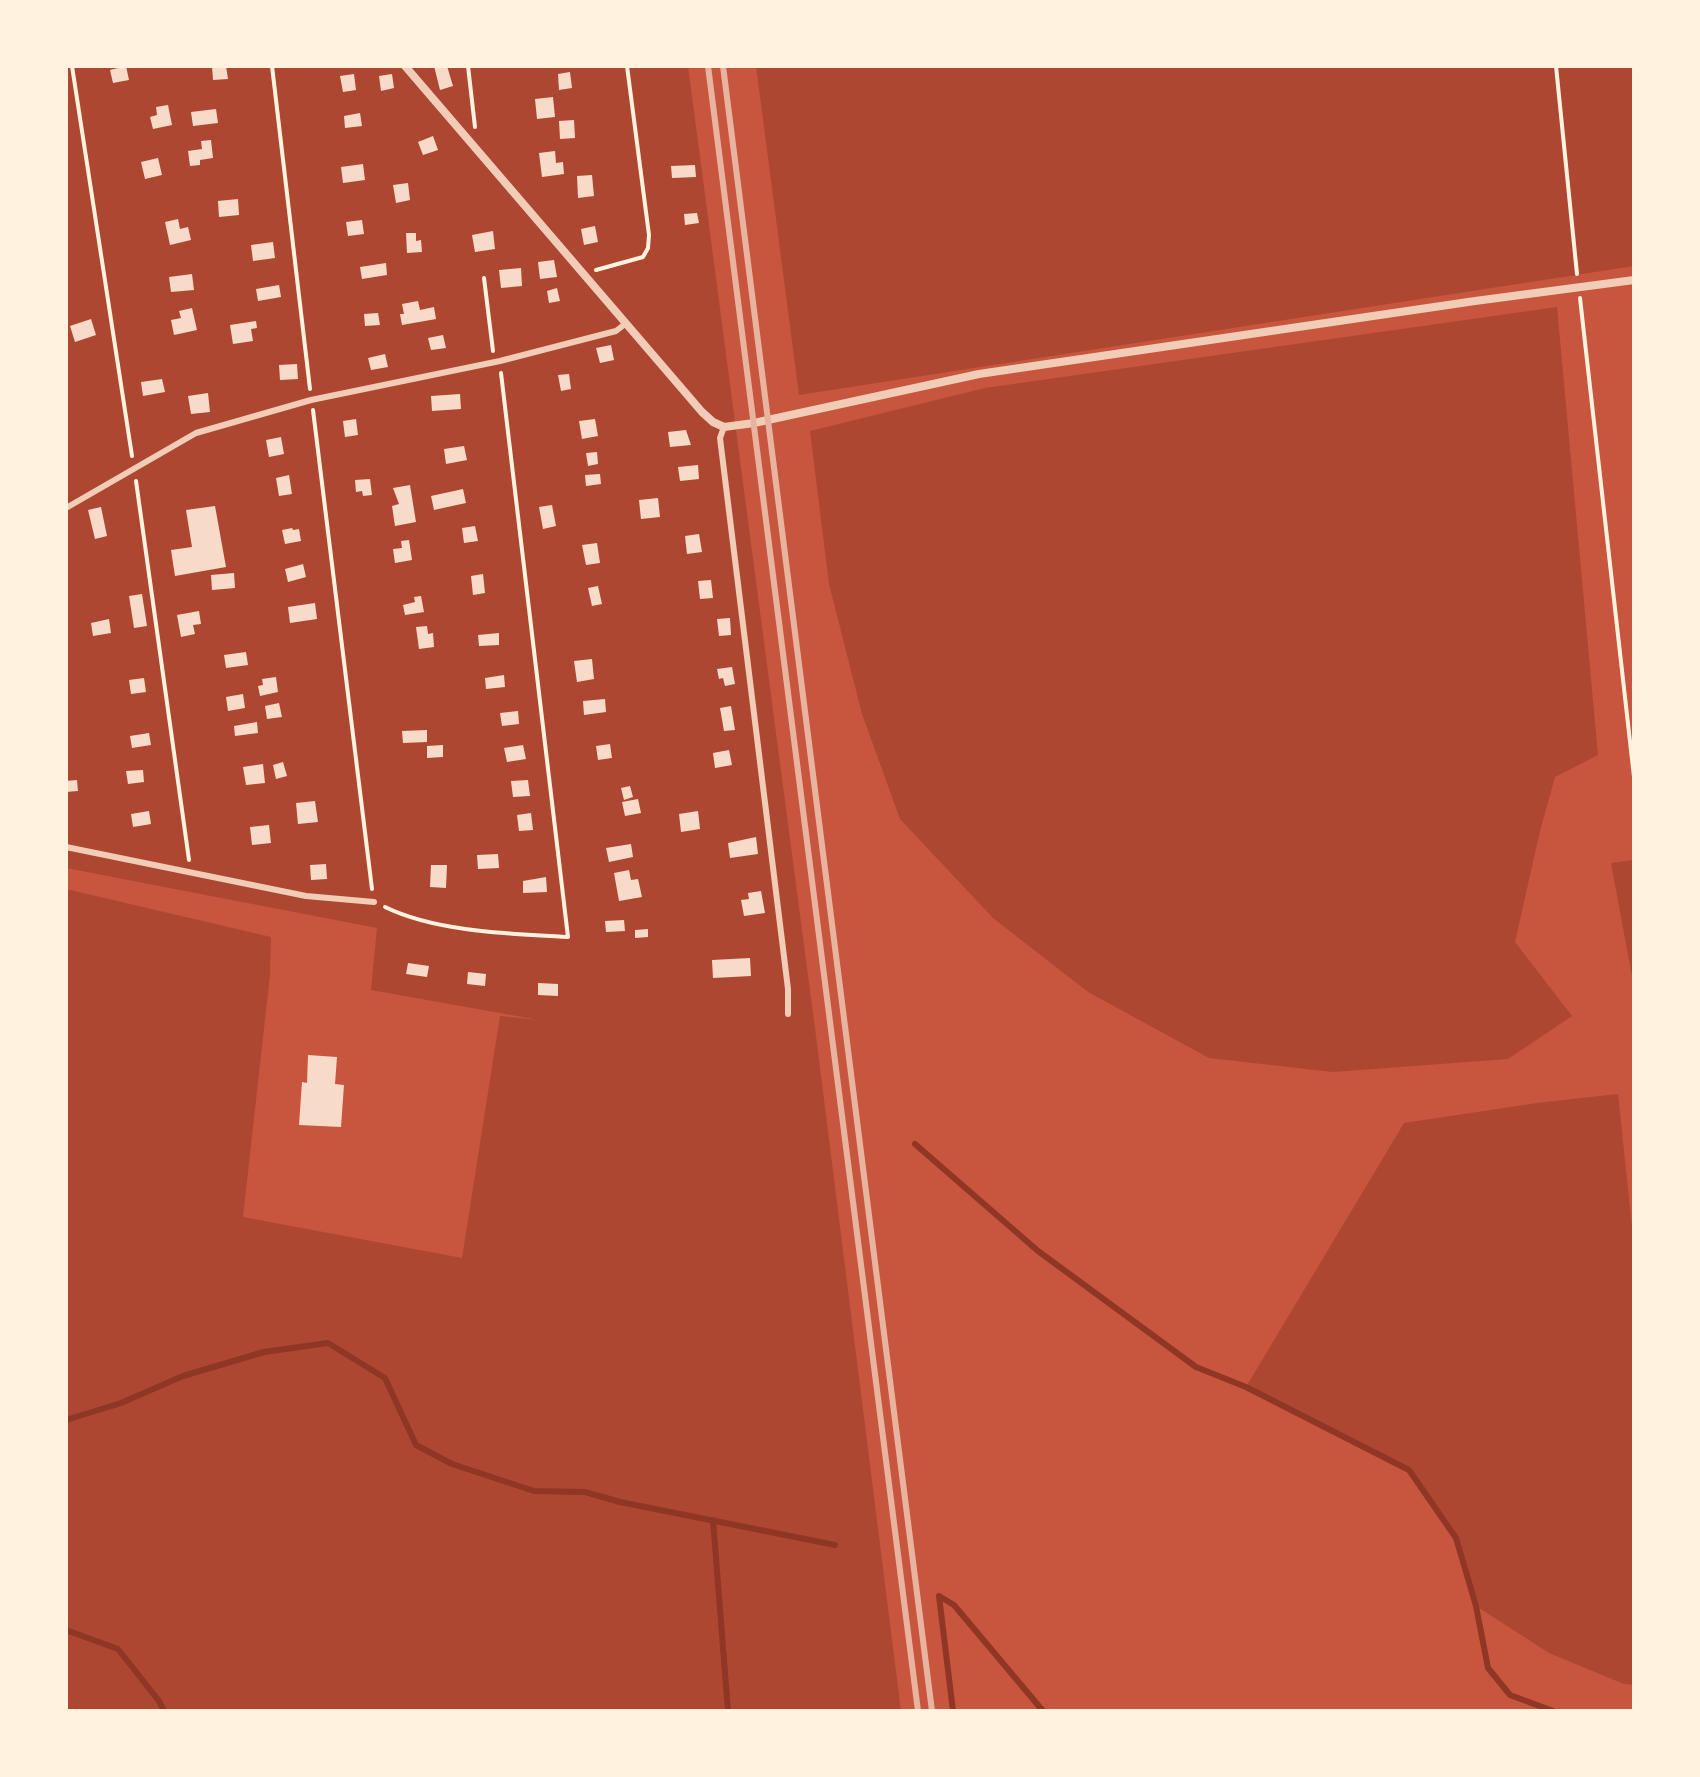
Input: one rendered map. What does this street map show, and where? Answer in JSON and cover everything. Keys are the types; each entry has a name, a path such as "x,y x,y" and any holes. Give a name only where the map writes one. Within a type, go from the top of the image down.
{"street":[{"path":"405,66 702,412 724,427 770,420 979,374 1634,280"}],"lane":[{"path":"66,508 196,433 311,400 497,361 616,331 625,324"},
{"path":"724,427 720,438 788,989 788,1014"},
{"path":"66,847 306,896 374,902"}],"path":[{"path":"72,66 191,854 188,870"},
{"path":"272,66 374,902 404,917 497,933 568,937 497,361 484,278"},
{"path":"468,66 476,130 470,143"},
{"path":"583,277 643,257 648,248 649,235 627,66"},
{"path":"1556,66 1634,777"}],"shaded area":[{"path":"66,66 688,66 901,1711 66,1711 66,889 271,937 270,975 243,1217 462,1258 500,1016 539,1020 371,990 377,928 66,868"},
{"path":"756,66 1634,66 1634,266 799,395"},
{"path":"1557,307 1598,755 1555,777 1515,942 1572,1016 1508,1059 1333,1072 1209,1058 1088,992 993,918 900,819 862,714 829,584 810,431 985,388"},
{"path":"1634,860 1634,987 1611,863"},
{"path":"1618,1094 1634,1246 1634,1685 1624,1684 1549,1653 1476,1606 1456,1538 1409,1470 1246,1387 1404,1123"}],"building":[{"path":"126,66 129,80 113,83 110,70"},
{"path":"212,66 226,66 228,79 213,80"},
{"path":"434,66 447,66 453,86 440,90"},
{"path":"570,72 572,88 559,90 558,74"},
{"path":"354,74 356,90 343,92 340,76"},
{"path":"392,74 394,88 381,91 379,76"},
{"path":"553,97 555,117 537,119 535,99"},
{"path":"168,105 172,125 153,129 150,117 157,115 156,107"},
{"path":"216,109 218,123 193,126 191,112"},
{"path":"360,113 362,126 345,128 344,116"},
{"path":"574,120 575,138 560,139 559,121"},
{"path":"433,136 438,150 423,155 418,142"},
{"path":"211,140 213,158 190,166 188,151 202,149 201,141"},
{"path":"555,151 556,163 563,162 564,174 542,177 539,153"},
{"path":"158,158 162,175 145,179 141,162"},
{"path":"363,164 365,180 343,183 341,167"},
{"path":"695,165 696,177 672,178 671,166"},
{"path":"592,175 594,196 578,198 577,176"},
{"path":"408,183 410,200 396,203 393,185"},
{"path":"238,199 239,215 219,217 218,201"},
{"path":"697,213 699,223 685,225 684,214"},
{"path":"178,219 180,229 188,227 191,240 170,245 165,222"},
{"path":"362,220 364,234 348,236 346,222"},
{"path":"595,226 598,242 584,245 581,229"},
{"path":"493,231 495,249 475,252 472,235"},
{"path":"406,233 416,233 416,241 421,240 422,252 407,253"},
{"path":"273,242 275,258 253,261 251,245"},
{"path":"554,260 557,277 540,279 538,262"},
{"path":"386,263 387,275 362,279 360,267"},
{"path":"521,268 522,286 501,288 499,270"},
{"path":"192,274 194,290 171,292 169,277"},
{"path":"279,285 281,297 258,301 256,289"},
{"path":"557,288 560,301 549,303 547,291"},
{"path":"418,301 420,310 434,307 436,319 402,325 402,304"},
{"path":"192,308 197,330 174,335 171,320 181,318 179,311"},
{"path":"378,313 380,325 365,326 364,314"},
{"path":"91,319 96,335 75,342 70,326"},
{"path":"256,321 257,328 251,329 253,341 233,344 230,325"},
{"path":"443,335 446,348 431,350 428,338"},
{"path":"611,345 614,360 600,363 596,348"},
{"path":"385,354 388,367 371,370 368,358"},
{"path":"297,364 298,379 280,380 279,365"},
{"path":"569,374 571,389 561,391 558,375"},
{"path":"162,379 165,392 143,396 141,382"},
{"path":"208,393 210,412 191,414 188,396"},
{"path":"460,394 461,409 432,411 431,396"},
{"path":"356,419 358,435 345,437 343,421"},
{"path":"595,419 598,436 582,439 579,421"},
{"path":"686,430 691,445 670,447 668,432"},
{"path":"281,437 284,454 269,457 266,440"},
{"path":"464,446 467,460 446,464 444,449"},
{"path":"597,452 598,464 588,466 586,453"},
{"path":"698,465 699,479 680,481 678,467"},
{"path":"600,474 601,484 586,486 585,475"},
{"path":"289,475 292,494 279,496 276,478"},
{"path":"370,479 372,495 363,496 362,491 356,492 355,480"},
{"path":"410,485 416,522 395,526 392,506 399,504 393,488"},
{"path":"463,489 466,503 434,510 431,496"},
{"path":"658,498 660,517 641,519 639,500"},
{"path":"552,505 556,526 543,529 539,507"},
{"path":"215,506 226,567 175,576 171,550 192,547 186,510"},
{"path":"101,507 107,536 95,539 88,510"},
{"path":"475,526 478,541 464,543 462,528"},
{"path":"299,529 301,541 285,544 282,530"},
{"path":"699,534 702,552 687,554 685,536"},
{"path":"409,540 412,560 395,563 393,549 402,548 401,541"},
{"path":"597,543 600,563 586,565 582,545"},
{"path":"303,564 306,577 288,582 285,569"},
{"path":"234,573 235,588 212,590 211,575"},
{"path":"483,574 485,593 473,595 471,576"},
{"path":"711,580 713,598 700,599 698,581"},
{"path":"598,586 602,604 592,606 588,588"},
{"path":"142,594 147,626 134,628 129,596"},
{"path":"421,596 424,612 405,615 403,605 415,602 414,597"},
{"path":"315,603 317,619 290,623 288,607"},
{"path":"199,611 201,624 193,625 195,634 181,637 177,615"},
{"path":"730,618 731,635 719,636 717,619"},
{"path":"109,619 111,633 93,636 91,623"},
{"path":"427,626 428,634 433,633 434,647 419,649 416,627"},
{"path":"499,633 499,645 479,646 478,635"},
{"path":"246,652 248,665 226,668 224,655"},
{"path":"592,659 594,679 577,682 574,661"},
{"path":"732,667 735,684 725,686 723,678 719,679 717,669"},
{"path":"504,675 505,687 486,689 485,678"},
{"path":"276,677 278,692 260,696 258,686 263,685 262,679"},
{"path":"144,678 146,692 131,694 129,680"},
{"path":"243,694 245,708 228,711 226,697"},
{"path":"605,699 606,712 584,715 583,701"},
{"path":"279,703 282,717 267,719 265,706"},
{"path":"731,706 735,730 724,731 720,708"},
{"path":"518,711 519,724 502,726 500,713"},
{"path":"257,722 258,733 235,736 234,726"},
{"path":"427,730 427,742 403,743 402,731"},
{"path":"149,733 151,745 132,748 130,736"},
{"path":"610,744 612,758 598,760 596,746"},
{"path":"443,745 443,757 427,758 427,746"},
{"path":"523,745 526,759 507,762 504,748"},
{"path":"729,750 732,765 715,768 713,753"},
{"path":"283,762 287,776 276,779 273,765"},
{"path":"263,764 265,783 246,785 243,767"},
{"path":"143,770 144,782 128,784 126,771"},
{"path":"77,780 78,791 66,792 66,781"},
{"path":"528,780 530,796 513,797 511,781"},
{"path":"630,786 633,797 624,800 621,788"},
{"path":"638,799 641,813 625,816 622,802"},
{"path":"315,801 318,822 298,824 296,803"},
{"path":"149,811 151,824 133,827 131,814"},
{"path":"698,811 700,829 681,832 679,814"},
{"path":"531,813 533,830 519,831 517,815"},
{"path":"269,825 271,843 252,845 250,827"},
{"path":"756,837 758,854 730,858 728,843"},
{"path":"631,844 633,857 609,862 606,848"},
{"path":"498,854 499,868 478,869 477,855"},
{"path":"326,864 327,879 311,880 310,865"},
{"path":"431,865 447,865 446,888 430,887"},
{"path":"629,870 631,880 638,879 642,897 619,901 614,873"},
{"path":"546,877 547,892 523,893 523,881"},
{"path":"761,891 765,913 744,916 741,900 749,899 748,893"},
{"path":"624,920 625,931 606,932 605,921"},
{"path":"648,929 648,937 635,938 635,930"},
{"path":"750,958 751,976 713,978 712,960"},
{"path":"408,963 429,966 427,977 406,974"},
{"path":"468,972 486,974 485,986 467,984"},
{"path":"538,983 558,984 558,996 538,995"},
{"path":"308,1055 337,1057 335,1084 344,1085 341,1127 299,1125 302,1082 307,1083"}],"waterway":[{"path":"915,1144 1038,1251 1196,1367 1246,1387 1409,1470 1456,1538 1476,1606 1488,1668 1510,1695 1553,1711"},
{"path":"66,1420 121,1403 183,1376 264,1352 328,1343 385,1378 416,1445 452,1464 534,1491 585,1492 620,1502 835,1545"},
{"path":"713,1520 728,1711"},
{"path":"939,1596 954,1605 1043,1711"},
{"path":"939,1596 953,1711"},
{"path":"66,1630 118,1649 164,1711"}],"railway":[{"path":"708,66 918,1711"},
{"path":"723,66 932,1711"}]}
